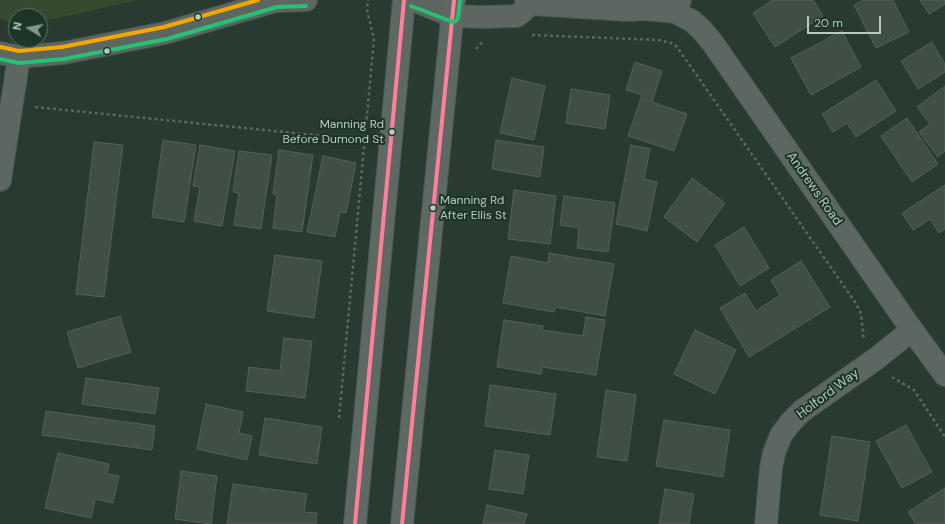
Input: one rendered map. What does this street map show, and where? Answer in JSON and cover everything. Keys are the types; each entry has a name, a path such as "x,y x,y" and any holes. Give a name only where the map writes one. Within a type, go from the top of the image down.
{"main road":[{"path":"355,524 404,0"},
{"path":"402,524 453,8"}],"street":[{"path":"0,180 9,55 63,53 165,33 278,1 306,0"},
{"path":"412,0 453,8 482,17 517,16 528,2 627,10 678,6"},
{"name":"Andrews Road","path":"678,6 712,42 912,330 945,375"},
{"name":"Holford Way","path":"766,524 771,468 774,453 781,435 802,411 877,358 912,330"}],"path":[{"path":"339,422 374,39 367,10 368,0"},
{"path":"527,35 659,40 674,44 855,302 860,311 863,335 888,374 914,390 945,437"},
{"path":"476,49 484,39"},
{"path":"28,106 364,140"}],"green space":[{"path":"0,0 139,0 48,20 48,8 8,8 8,22 0,18"}],"building":[{"path":"773,0 813,0 823,16 775,47 753,13"},
{"path":"864,0 893,0 909,32 876,48 854,5"},
{"path":"920,0 945,0 945,4 929,14"},
{"path":"842,31 861,67 811,95 791,58"},
{"path":"932,42 945,64 945,72 918,89 901,61"},
{"path":"635,62 662,71 652,102 687,114 674,151 628,136 642,95 626,90"},
{"path":"512,78 545,86 534,140 500,133"},
{"path":"876,80 896,111 856,137 847,123 833,132 822,114"},
{"path":"945,86 945,151 938,157 919,132 930,124 917,107"},
{"path":"571,89 610,95 605,129 566,123"},
{"path":"907,118 938,164 912,182 881,136"},
{"path":"163,140 196,145 184,222 152,217"},
{"path":"496,140 544,147 540,177 492,169"},
{"path":"94,142 123,145 104,297 76,294"},
{"path":"200,145 235,151 222,226 194,221 200,187 193,186"},
{"path":"631,145 650,149 644,179 657,182 647,231 616,224"},
{"path":"279,150 313,155 302,232 273,228 277,195 273,194"},
{"path":"239,151 272,155 261,229 234,225 239,193 233,192"},
{"path":"323,156 356,163 346,213 340,212 335,237 307,232"},
{"path":"692,178 725,203 697,242 664,217"},
{"path":"945,185 945,229 939,233 930,219 913,230 902,213"},
{"path":"514,190 556,196 550,244 508,239"},
{"path":"564,196 615,203 608,252 577,248 579,228 560,225"},
{"path":"744,227 769,268 740,286 715,245"},
{"path":"549,253 614,264 605,316 555,307 554,312 503,303 511,256 548,263"},
{"path":"275,255 322,261 314,318 267,311"},
{"path":"801,261 830,307 749,357 720,308 745,293 756,311 780,295 771,280"},
{"path":"120,316 131,352 78,368 67,332"},
{"path":"586,317 605,320 596,375 542,367 541,374 497,367 504,320 543,326 542,330 583,336"},
{"path":"695,330 736,350 715,394 674,374"},
{"path":"284,338 312,341 305,398 246,391 249,367 280,371"},
{"path":"86,378 159,388 155,414 82,404"},
{"path":"490,385 556,394 550,435 485,426"},
{"path":"606,390 636,395 627,461 597,457"},
{"path":"206,404 243,412 239,433 252,436 247,460 197,449"},
{"path":"46,411 155,426 152,450 42,435"},
{"path":"265,418 322,427 317,464 259,455"},
{"path":"664,420 730,430 723,477 656,466"},
{"path":"906,425 932,472 902,488 876,441"},
{"path":"832,436 870,442 858,521 820,515"},
{"path":"495,450 529,455 523,494 489,489"},
{"path":"58,453 109,464 107,474 119,476 113,503 95,499 91,518 45,508"},
{"path":"181,471 217,476 211,524 175,519"},
{"path":"233,484 307,494 304,512 317,513 316,524 227,524"},
{"path":"945,488 945,524 916,524 908,512"},
{"path":"665,489 694,494 689,524 659,524"},
{"path":"487,505 527,514 524,524 483,524"}],"transit line":[{"path":"1,47 19,51 62,47 164,27 258,0"},
{"path":"355,524 404,0"},
{"path":"402,524 454,0"},
{"path":"411,6 453,22 458,18 460,1"},
{"path":"0,59 19,63 64,59 167,39 277,7 306,6"}],"place":[{"name":"Manning Rd Before Dumond St","path":"392,132"},
{"name":"Manning Rd After Ellis St","path":"433,208"}]}
